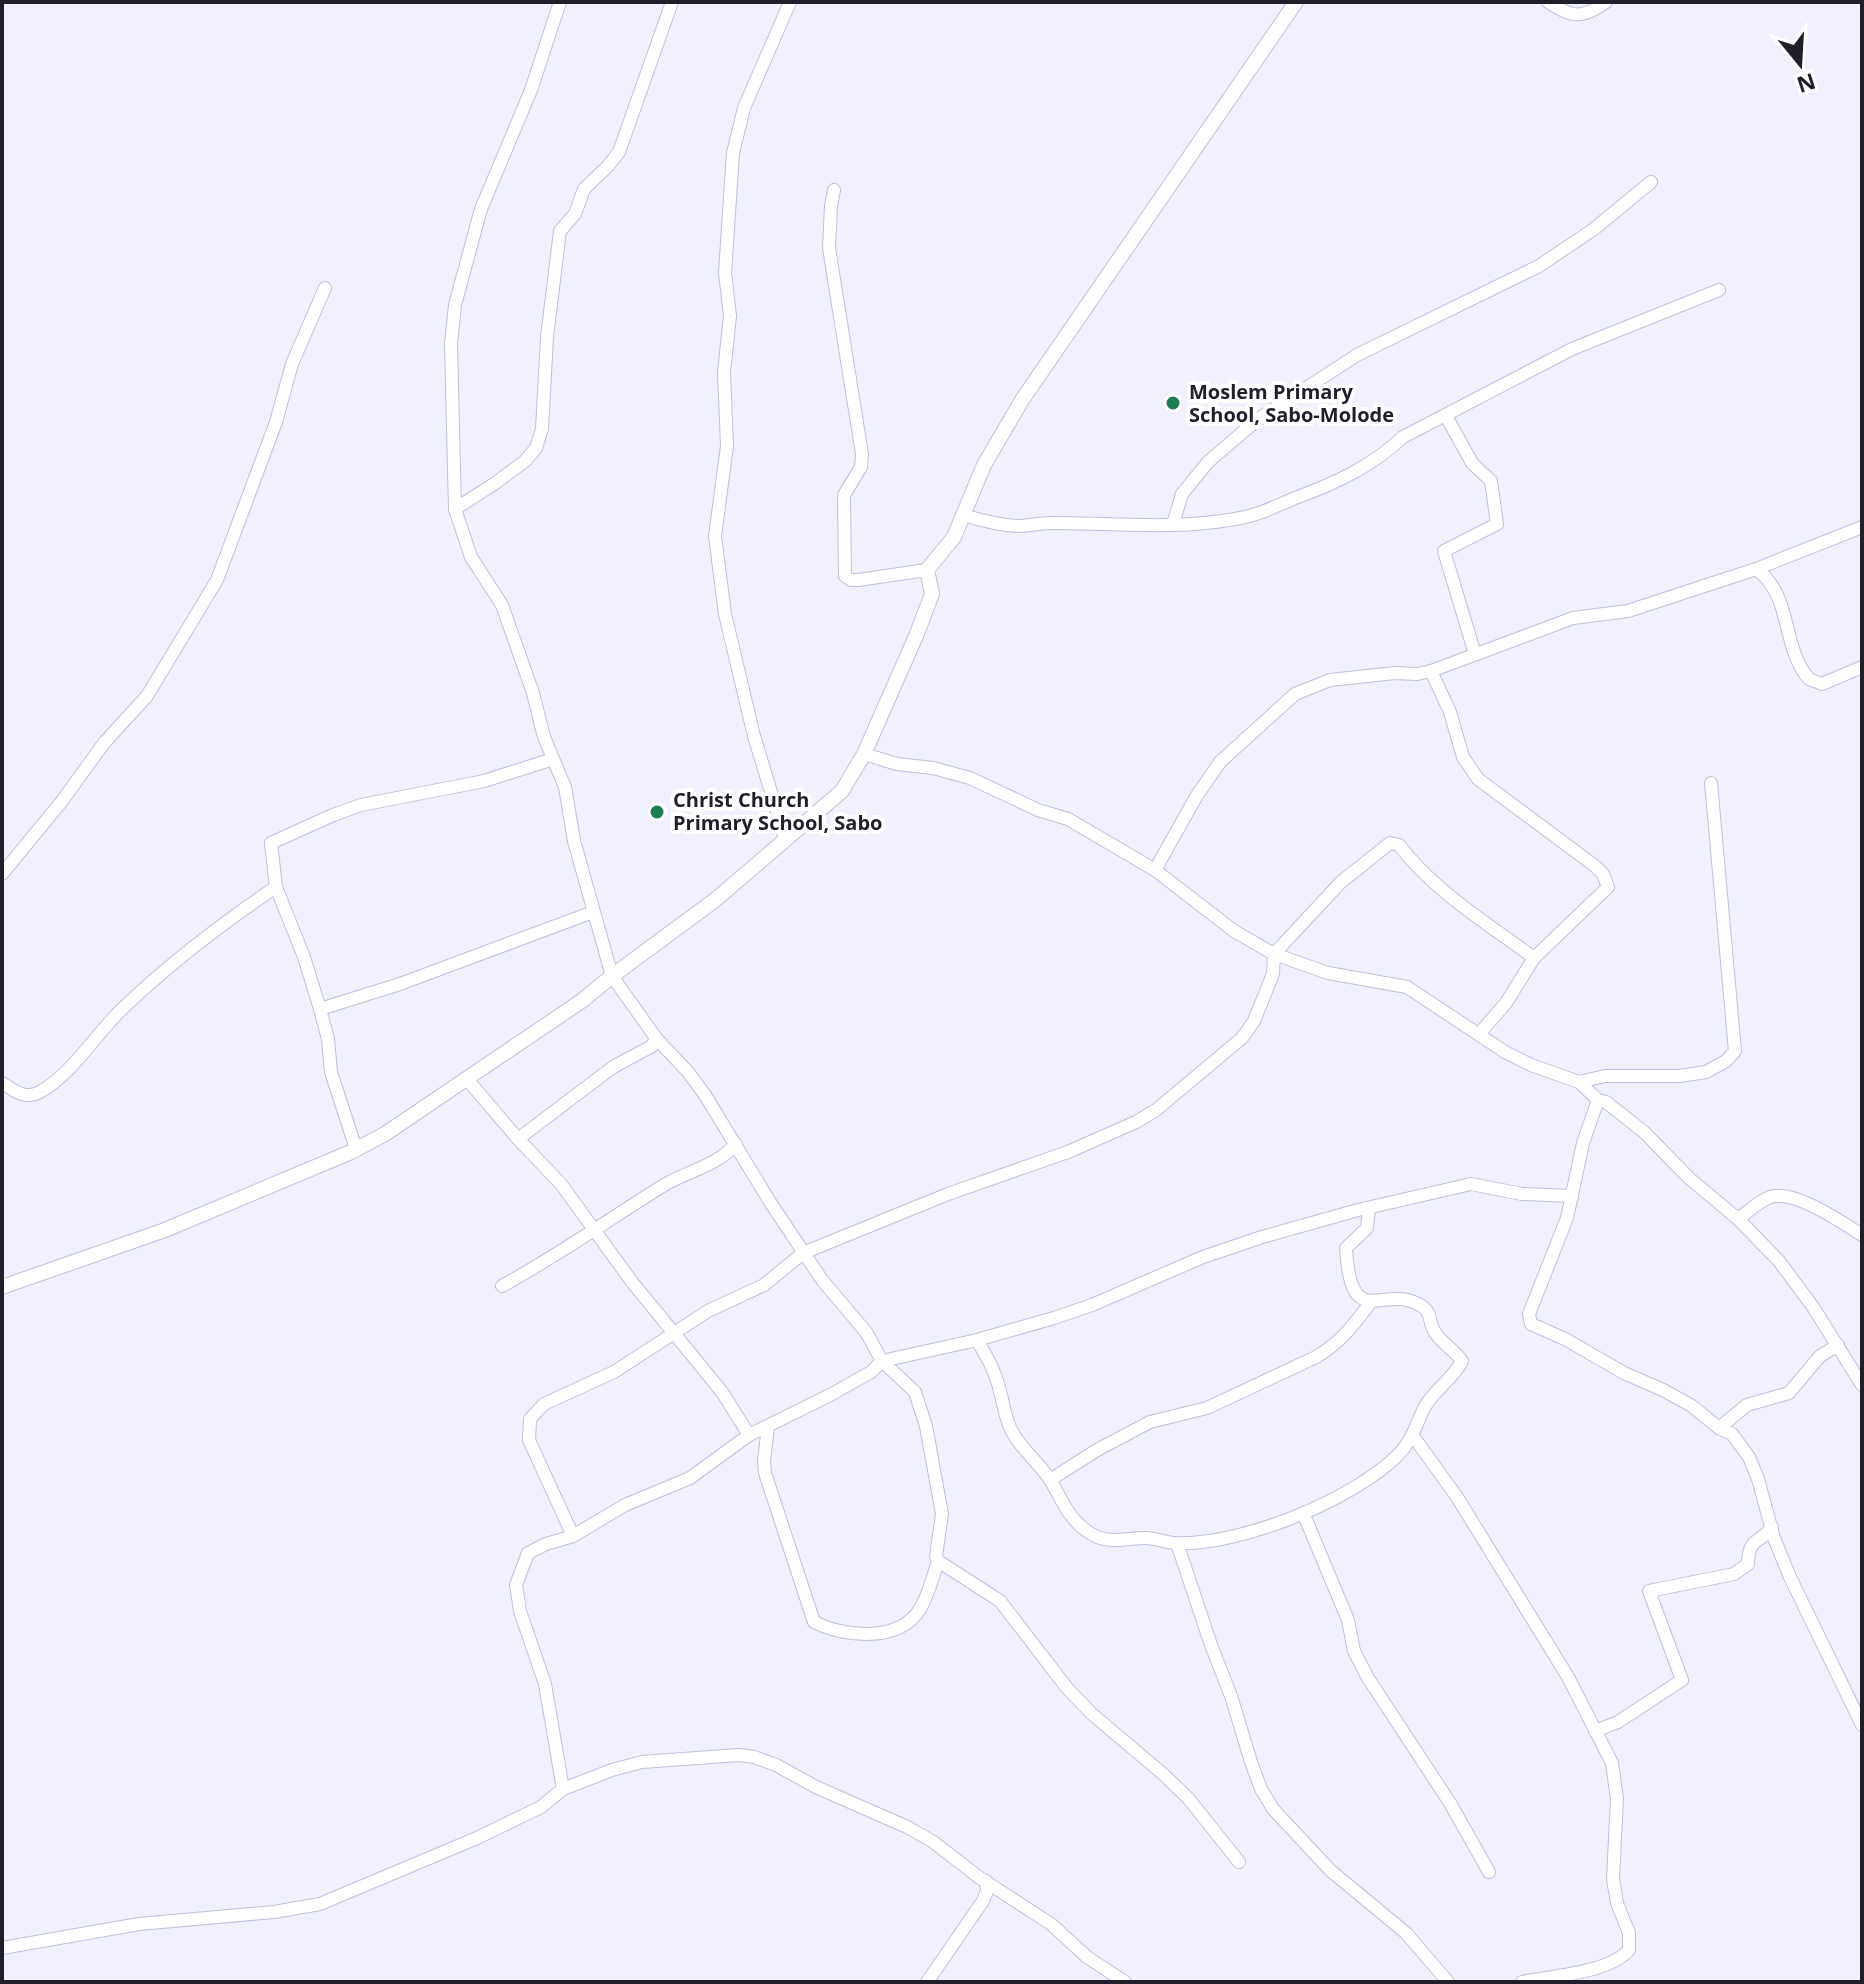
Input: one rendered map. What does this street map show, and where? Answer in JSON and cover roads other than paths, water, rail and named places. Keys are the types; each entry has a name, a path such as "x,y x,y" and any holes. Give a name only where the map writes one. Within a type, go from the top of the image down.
{"street":[{"path":"560,2 531,90 481,209 455,305 451,344 455,509 471,557 502,605 533,693 544,737 565,787 574,841 612,976 656,1038 688,1072 822,1280 866,1332 882,1361 915,1392 926,1426 942,1514 936,1556 938,1561 1000,1601 1067,1688 1092,1714 1188,1798 1239,1862"},
{"path":"455,509 525,461 536,448 542,429 547,337 560,231 575,214 584,189 619,152 672,2"},
{"path":"785,838 754,736 725,614 715,536 727,446 724,372 730,316 725,273 733,153 744,108 790,2"},
{"path":"834,190 829,248 862,454 861,467 844,495 845,576 858,580 927,570 954,537 998,439 1022,400 1296,2"},
{"path":"1548,2 1568,15 1576,16 1606,2"},
{"path":"1173,524 1182,494 1208,462 1257,420 1357,355 1539,266 1594,229 1651,182"},
{"path":"2,874 62,801 104,743 147,696 217,580 276,422 292,364 325,288"},
{"path":"962,515 999,525 1050,523 1102,526 1238,519 1280,507 1348,478 1386,453 1403,437 1572,349 1719,290"},
{"path":"1446,416 1472,463 1491,481 1497,524 1444,551 1475,654"},
{"path":"1155,870 1196,797 1220,762 1295,694 1330,680 1431,671 1573,618 1628,611 1756,569 1862,527"},
{"path":"1756,569 1773,584 1798,660 1809,679 1822,684 1862,667"},
{"path":"2,1287 165,1230 385,1134 583,1000 715,900 842,791 864,754 916,636 932,594 927,570"},
{"path":"1431,671 1450,712 1467,767 1478,779 1595,866 1608,882 1608,887 1534,958 1506,1003 1479,1034"},
{"path":"864,754 897,764 933,768 970,778 1038,810 1068,819 1155,870 1234,931 1274,954 1328,973 1407,987 1505,1052 1579,1082 1598,1100 1606,1102 1644,1132 1689,1178 1738,1219 1787,1271 1862,1385"},
{"path":"356,1149 331,1072 328,1039 320,1009 304,957 276,887 271,843 361,805 484,781 553,759"},
{"path":"1579,1082 1605,1076 1679,1076 1706,1072 1726,1061 1735,1051 1711,783"},
{"path":"573,1536 529,1440 530,1419 544,1404 614,1372 708,1311 764,1285 803,1253 948,1194 1068,1152 1156,1110 1242,1038 1254,1021 1273,974 1274,954 1341,882 1383,847 1393,843 1399,845 1415,866 1445,894 1534,958"},
{"path":"2,1083 29,1096 52,1084 119,1011 176,959 276,887"},
{"path":"320,1009 400,984 593,912"},
{"path":"518,1139 613,1067 652,1046 656,1038"},
{"path":"466,1078 561,1184 632,1282 722,1392 749,1435"},
{"path":"1598,1100 1583,1143 1567,1218 1529,1314 1531,1324 1692,1406 1719,1428 1732,1434 1749,1457 1789,1575 1862,1725"},
{"path":"502,1286 555,1257 663,1185 725,1157 736,1144"},
{"path":"563,1789 545,1684 520,1611 516,1585 528,1553 573,1536 625,1505 690,1478 749,1435 871,1372 882,1361 977,1340 1092,1305 1203,1257 1262,1237 1369,1208 1471,1184 1522,1194 1572,1196"},
{"path":"1738,1219 1770,1197 1782,1196 1817,1209 1862,1235"},
{"path":"977,1340 996,1376 1008,1424 1019,1443 1050,1480 1066,1509 1083,1528 1102,1539 1118,1542 1146,1538 1177,1543 1219,1538 1304,1515 1349,1490 1398,1455 1413,1436 1425,1407 1456,1373 1462,1361 1433,1329 1430,1314 1420,1305 1406,1299 1370,1303 1360,1299 1355,1291 1346,1248 1367,1228 1369,1208"},
{"path":"1050,1480 1150,1422 1207,1408 1316,1357 1333,1347 1353,1327 1370,1303"},
{"path":"1719,1428 1747,1405 1789,1393 1820,1356 1838,1345"},
{"path":"768,1426 765,1473 814,1622 838,1631 863,1634 874,1634 910,1622 920,1609 938,1561"},
{"path":"1413,1436 1457,1497 1568,1677 1612,1763 1617,1799 1613,1879 1617,1903 1629,1933 1629,1950 1602,1966 1522,1982"},
{"path":"1304,1515 1348,1620 1354,1651 1368,1678 1450,1803 1489,1872"},
{"path":"1595,1731 1618,1722 1682,1680 1649,1591 1734,1574 1748,1564 1750,1546 1756,1539 1768,1534 1772,1527"},
{"path":"1177,1543 1251,1762 1273,1809 1331,1871 1406,1933 1448,1982"},
{"path":"2,1948 139,1924 274,1912 320,1904 515,1820 541,1807 563,1789 612,1770 642,1762 739,1755 754,1757 907,1827 949,1852 1051,1924 1087,1957 1125,1982"},
{"path":"927,1982 983,1901 987,1891 986,1881"}],"place":[{"name":"Moslem Primary School, Sabo-Molode","path":"1173,403"},
{"name":"Christ Church Primary School, Sabo","path":"657,812"}]}
